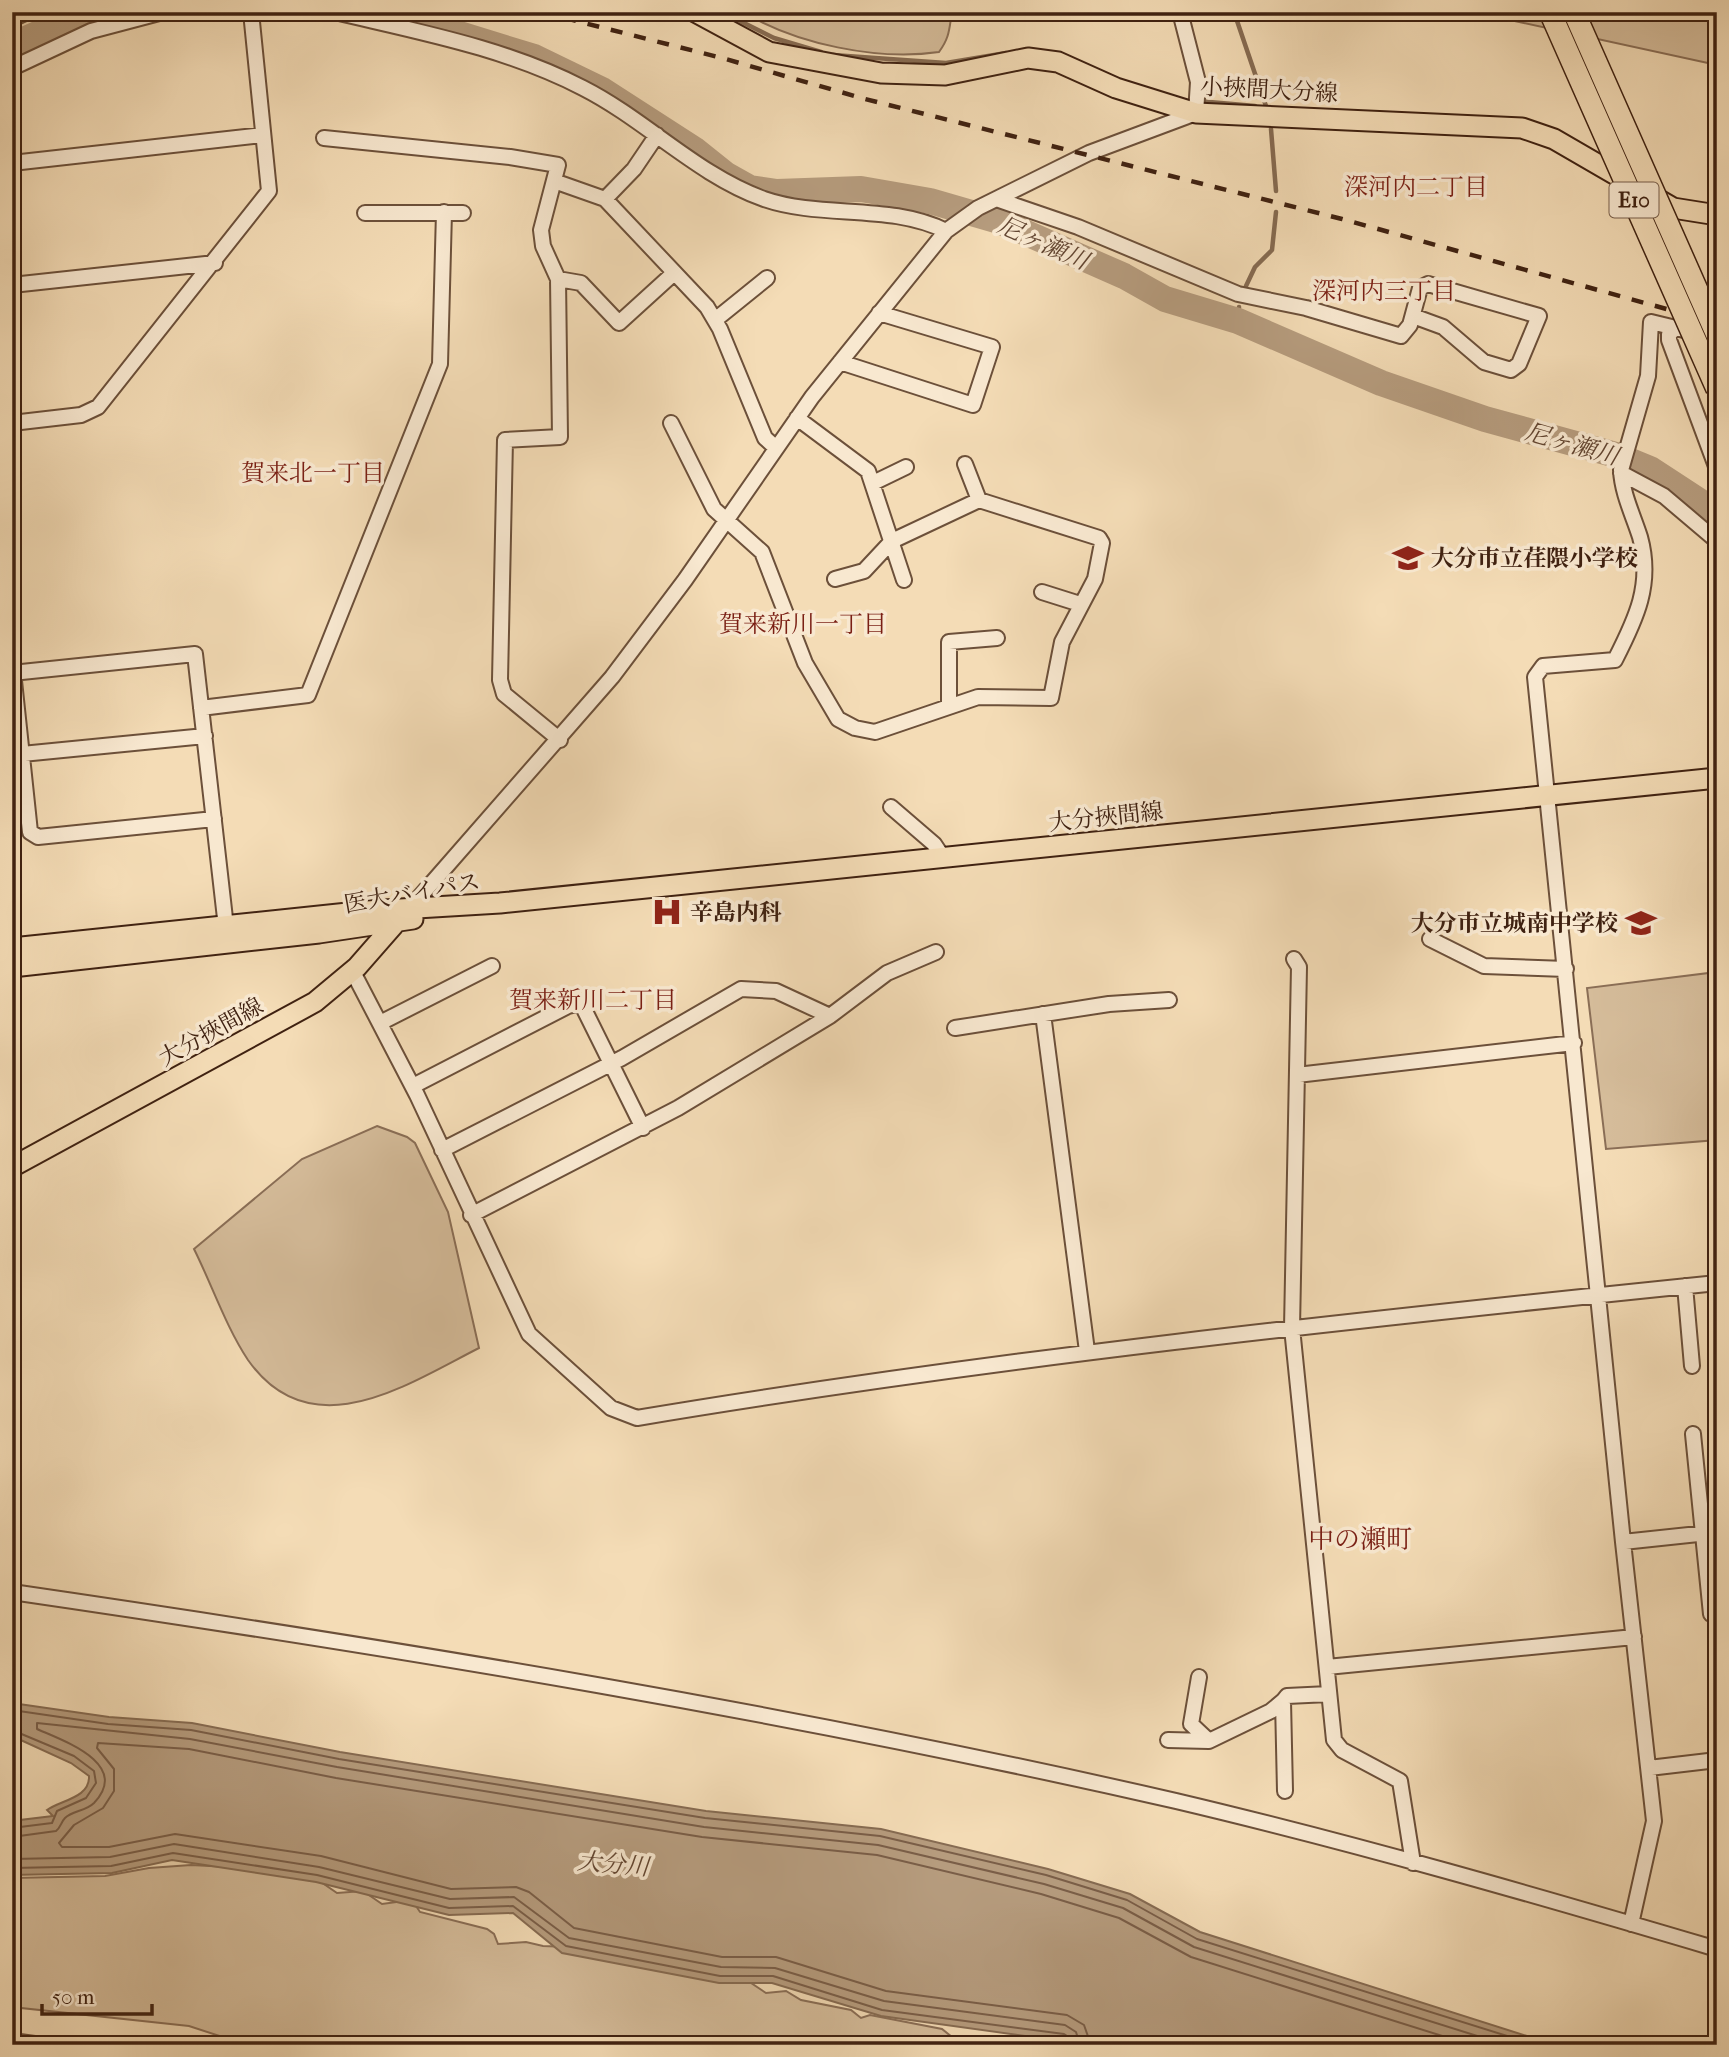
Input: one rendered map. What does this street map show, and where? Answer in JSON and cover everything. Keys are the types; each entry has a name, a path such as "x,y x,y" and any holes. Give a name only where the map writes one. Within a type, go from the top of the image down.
{"highway":[{"name":"E10","path":"1550,12 1717,389"},
{"name":"E10","path":"1574,12 1717,336"}],"main road":[{"name":"小挾間大分線","path":"695,12 754,46 786,57 914,76 959,74 1015,59 1048,60 1116,88 1196,113 1522,128 1554,139 1673,208 1717,215"},
{"name":"大分挾間線","path":"500,903 1717,778"},
{"name":"医大バイパス","path":"12,948 227,934 500,903"},
{"name":"大分挾間線","path":"12,1167 298,1012 353,972 404,915"},
{"name":"医大バイパス","path":"12,967 227,934"}],"street":[{"path":"12,19 27,12"},
{"path":"12,68 91,31 163,12"},
{"path":"12,423 81,415 99,407 270,191 251,12"},
{"path":"335,12 499,52 542,68 585,89 732,186 766,200 903,218 949,227"},
{"path":"404,915 560,740 641,640 797,418 949,227 993,200 1089,153 1196,113 1199,82 1180,12"},
{"path":"12,163 263,135"},
{"path":"605,199 634,169 657,135"},
{"path":"324,138 558,165 541,237 558,279 560,437 505,440 500,680 504,694 560,740"},
{"path":"554,181 605,199 715,320 765,438 776,448"},
{"path":"993,200 1068,222 1238,294 1306,308 1401,336 1405,334 1413,316 1420,288 1428,284 1539,316 1519,364 1511,370 1484,362 1443,327 1413,316"},
{"path":"201,708 308,695 440,364 444,212"},
{"path":"365,213 463,213"},
{"path":"12,285 215,263"},
{"path":"558,279 581,283 619,323 674,273"},
{"path":"715,320 767,278"},
{"path":"840,362 973,405 992,347 879,313"},
{"path":"1631,1924 1654,1821 1535,677 1542,666 1615,660 1639,611 1644,591 1643,550 1622,485 1621,473 1648,376 1651,322 1717,336"},
{"path":"1676,327 1669,334 1669,340 1717,469"},
{"path":"797,418 865,467 873,483 904,580"},
{"path":"671,423 709,501 762,552 805,663 838,719 855,728 875,732 949,706 992,695 1051,698 1062,642 1098,570 1101,540 979,500 892,541 864,570 835,579"},
{"path":"965,464 979,500"},
{"path":"873,483 906,467"},
{"path":"1621,473 1664,496 1717,541"},
{"path":"1042,592 1080,604"},
{"path":"949,706 949,642 996,638"},
{"path":"214,819 38,837 30,832 13,669 195,654 205,736 227,934"},
{"path":"22,754 205,736"},
{"path":"891,807 934,844 944,859"},
{"path":"1430,939 1484,966 1566,969"},
{"path":"471,1215 643,1128 830,1016 887,973 936,952"},
{"path":"1294,959 1299,967 1292,1328 1329,1694 1337,1745 1400,1781 1403,1786 1413,1863"},
{"path":"380,1023 492,966"},
{"path":"353,972 412,1086 471,1215 534,1340 611,1408 637,1418 855,1382 1087,1351 1717,1283"},
{"path":"442,1150 610,1063 741,989 776,991 830,1016"},
{"path":"955,1028 1043,1014 1169,1000"},
{"path":"412,1086 576,1003 581,1003 643,1128"},
{"path":"1043,1014 1087,1351"},
{"path":"1297,1075 1574,1043"},
{"path":"1685,1286 1692,1366"},
{"path":"1693,1434 1710,1533 1711,1614"},
{"path":"1623,1542 1710,1533"},
{"path":"12,1592 358,1644 916,1744 1180,1802 1413,1863 1717,1949"},
{"path":"1326,1667 1634,1637"},
{"path":"1199,1678 1191,1724 1209,1741"},
{"path":"1168,1740 1209,1741 1270,1711 1287,1696 1329,1694"},
{"path":"1283,1701 1285,1791"},
{"path":"1649,1768 1717,1760"},
{"path":"12,2041 42,2045"}],"shaded area":[{"path":"743,12 952,12 947,37 939,52 890,54 864,52 812,41 787,33"},
{"path":"1473,12 1717,12 1717,65"},
{"path":"1717,972 1717,1140 1606,1149 1587,988"},
{"path":"377,1126 407,1137 415,1143 448,1212 479,1348 422,1378 360,1401 330,1405 301,1401 273,1387 248,1360 226,1320 194,1249 302,1159"},
{"path":"191,1865 229,1867 318,1880 337,1893 363,1891 382,1904 404,1901 414,1903 420,1912 487,1929 494,1934 498,1944 526,1942 543,1946 595,1948 748,1981 766,1993 786,1991 801,2000 851,2010 861,2018 870,2015 942,2029 962,2045 247,2045 189,2026 12,2007 12,1878 105,1876 149,1868"}],"water":[{"name":"大分川","path":"12,1703 109,1717 192,1723 340,1752 706,1811 881,1829 1048,1869 1130,1894 1200,1932 1555,2045 1071,2045 1062,2041 881,2016 772,1983 719,1983 562,1953 513,1913 449,1915 316,1882 172,1860 112,1873 12,1875 12,1821 53,1816 47,1810 80,1794 88,1783 89,1776 71,1763 12,1736"}],"waterway":[{"name":"尼ヶ瀬川","path":"12,45 86,12"},
{"name":"尼ヶ瀬川","path":"364,12 456,33 534,57 602,90 695,150 725,174 750,188 777,192 861,189 930,201 999,221 1124,276 1165,299 1238,321 1381,383 1485,419 1616,455 1650,469 1699,501 1717,517"},
{"path":"722,12 774,38 821,52"},
{"path":"1234,12 1267,109"},
{"path":"833,55 946,63 1006,53"},
{"path":"1198,101 1255,106"},
{"path":"1271,129 1276,191"},
{"path":"1246,286 1255,267 1272,250 1276,212"},
{"path":"1238,321 1239,307"}],"railway":[{"path":"541,12 722,58 865,99 1342,219 1717,323"}],"place":[{"name":"大分市立荏隈小学校","path":"1408,558"},
{"name":"辛島内科","path":"667,912"},
{"name":"大分市立城南中学校","path":"1641,923"}],"district":[{"name":"深河内二丁目","path":"1416,187"},
{"name":"深河内三丁目","path":"1384,291"},
{"name":"賀来北一丁目","path":"313,473"},
{"name":"賀来新川一丁目","path":"803,624"},
{"name":"賀来新川二丁目","path":"593,1000"},
{"name":"中の瀬町","path":"1360,1539"}]}
